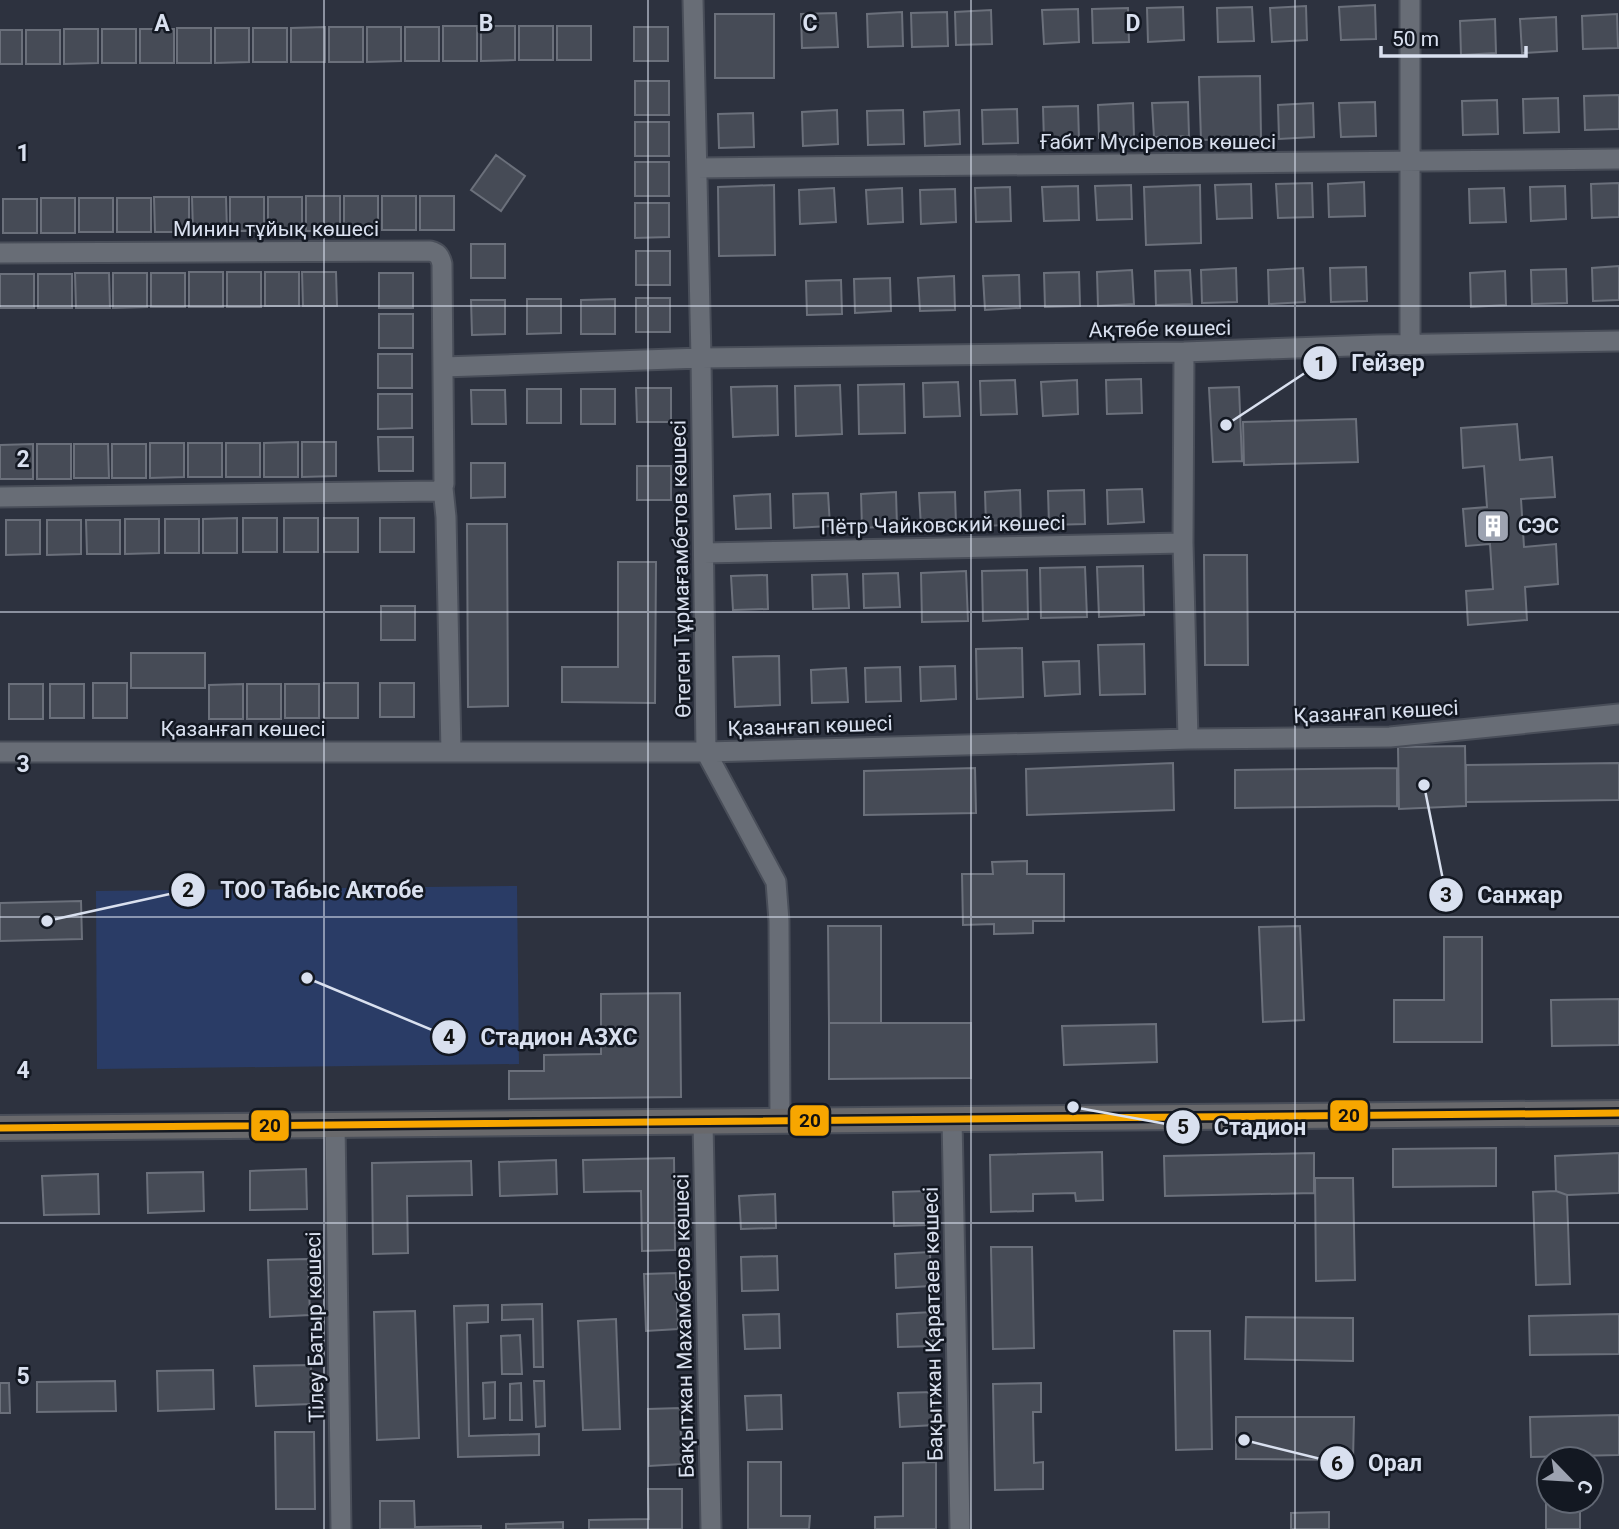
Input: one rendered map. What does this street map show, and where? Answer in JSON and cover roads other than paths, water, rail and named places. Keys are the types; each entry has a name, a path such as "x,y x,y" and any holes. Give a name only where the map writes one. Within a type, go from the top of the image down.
{"main road":[{"path":"0,1128 1619,1114"}],"street":[{"name":"Өтеген Тұрмағамбетов көшесі","path":"693,0 706,752 776,882 779,921 780,1121"},
{"path":"1410,0 1410,344"},
{"name":"Ғабит Мүсірепов көшесі","path":"697,168 1619,159"},
{"name":"Минин тұйық көшесі","path":"0,253 430,251 440,257 450,752"},
{"name":"Ақтөбе көшесі","path":"701,358 1184,352 1410,344 1619,341"},
{"path":"1184,352 1183,543 1188,739"},
{"path":"443,367 701,358"},
{"path":"0,497 439,491 443,488"},
{"name":"Пётр Чайковский көшесі","path":"704,553 1183,543"},
{"name":"Қазанғап көшесі","path":"0,752 706,752 1188,739 1391,737 1619,714"},
{"name":"Бақытжан Қаратаев көшесі","path":"952,1118 960,1529"},
{"name":"Бақытжан Махамбетов көшесі","path":"703,1122 711,1529"},
{"name":"Тілеу Батыр көшесі","path":"335,1125 341,1529"}],"place":[{"name":"Гейзер","path":"1226,425"},
{"name":"СЭС","path":"1493,526"},
{"name":"Санжар","path":"1424,785"},
{"name":"ТОО Табыс Актобе","path":"47,921"},
{"name":"Стадион АЗХС","path":"307,978"},
{"name":"Стадион","path":"1073,1107"},
{"name":"Орал","path":"1244,1440"}]}
